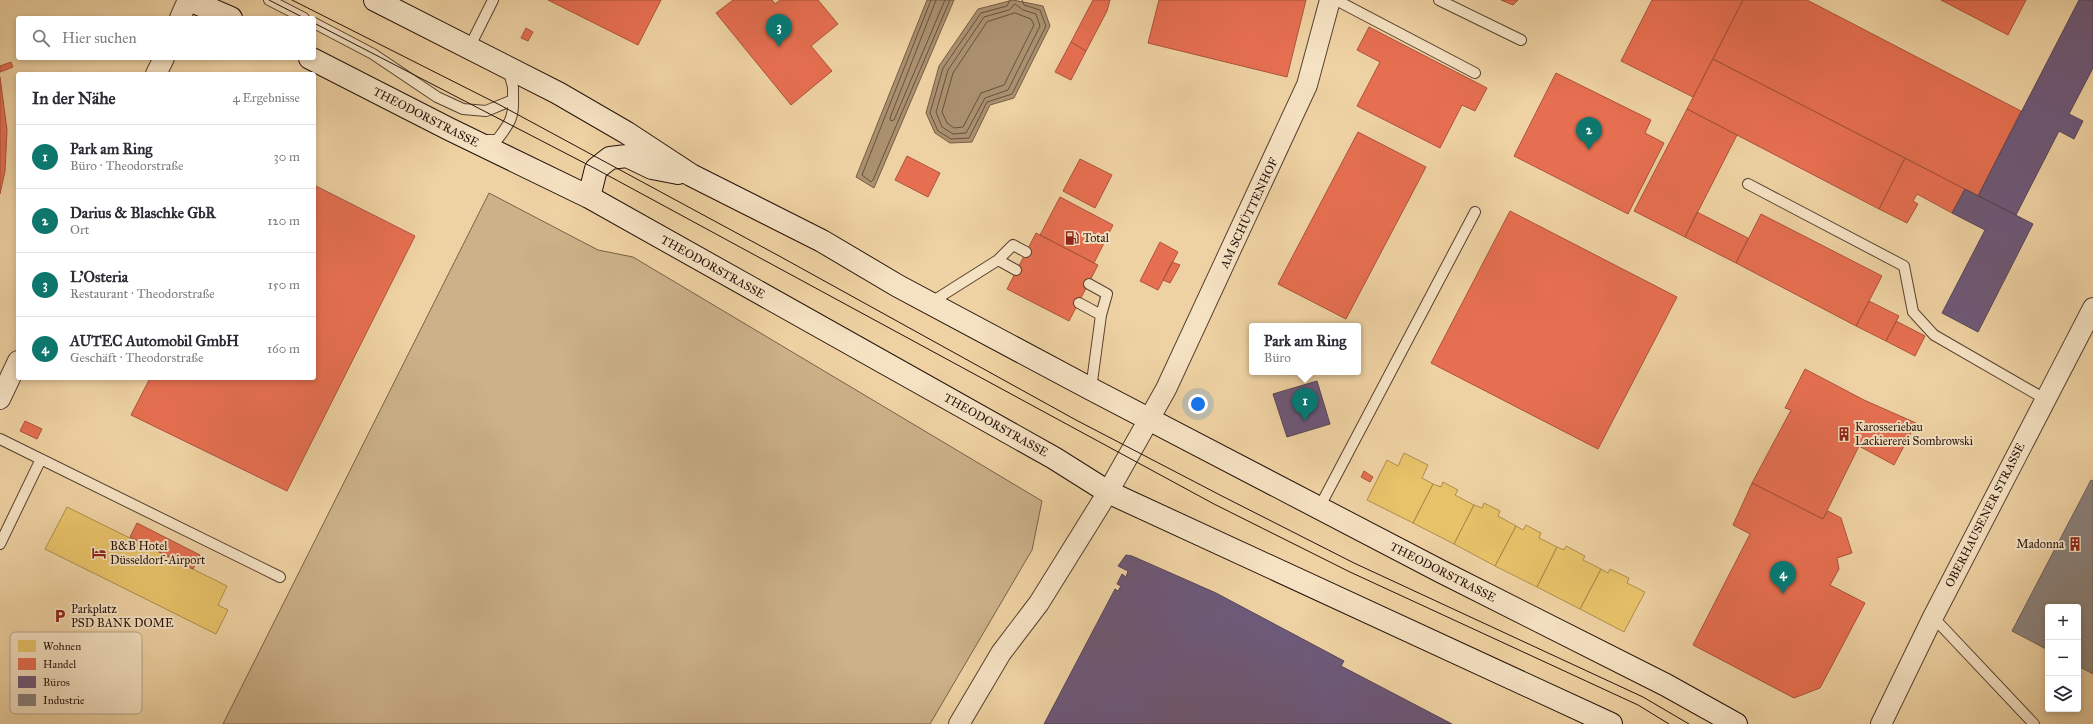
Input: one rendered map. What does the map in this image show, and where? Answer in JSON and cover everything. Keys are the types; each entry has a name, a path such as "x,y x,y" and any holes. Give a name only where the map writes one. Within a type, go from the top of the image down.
{"main road":[{"path":"188,0 226,16"},
{"name":"THEODORSTRASSE","path":"376,0 558,93 627,133 690,175 822,241 930,303 1091,390 1666,685 1736,724"},
{"name":"THEODORSTRASSE","path":"314,60 471,140 589,197 1054,458 1108,492 1611,724"},
{"path":"589,197 596,169 610,158 627,156 652,168 690,175"}],"street":[{"path":"181,16 188,0"},
{"name":"AM SCHÜTTENHOF","path":"1150,420 1203,312 1307,85 1330,0"},
{"path":"157,72 163,60"},
{"name":"OBERHAUSENER STRASSE","path":"1881,724 1933,617 2093,308"},
{"path":"1,396 16,365"},
{"path":"959,724 1001,653 1039,603 1108,492 1150,420"}],"lane":[{"path":"269,0 300,16"},
{"path":"469,48 493,0"},
{"path":"1336,0 1475,73"},
{"path":"1439,0 1521,40"},
{"path":"316,24 373,54 437,97 463,109 486,111 513,100"},
{"path":"471,140 497,140 512,118 514,113 513,87 508,68"},
{"path":"1748,184 1904,266 1912,312 1934,335 2045,399"},
{"path":"1319,508 1475,212"},
{"path":"930,303 998,260 1013,245 1026,252"},
{"path":"998,260 1016,270"},
{"path":"1089,284 1107,294 1101,315 1091,390"},
{"path":"1079,303 1101,315"},
{"path":"0,439 280,577"},
{"path":"0,544 41,459"},
{"path":"1933,617 2034,724"}],"shaded area":[{"path":"489,193 598,250 633,257 1042,501 1032,550 930,724 223,724"}],"water":[{"path":"927,0 954,0 874,188 856,177"},
{"path":"1013,0 1043,6 1050,26 1014,98 990,105 972,142 950,143 935,133 926,113 939,66 978,9"}],"building: Wohnen":[{"path":"1404,453 1428,465 1422,478 1433,484 1413,523 1367,500 1387,460 1398,466"},
{"path":"1443,482 1458,490 1455,495 1474,505 1454,544 1413,523 1433,484 1441,487"},
{"path":"1484,503 1500,511 1498,516 1516,526 1495,566 1454,544 1474,505 1482,508"},
{"path":"67,507 227,586 218,605 228,610 216,634 45,549"},
{"path":"1526,525 1541,533 1539,538 1557,547 1537,587 1495,566 1516,526 1523,530"},
{"path":"1566,546 1585,556 1583,560 1601,569 1580,609 1537,587 1557,547 1564,550"},
{"path":"1601,569 1608,573 1610,569 1629,578 1627,583 1645,592 1624,632 1580,609"}],"building: Handel":[{"path":"548,0 661,0 638,45"},
{"path":"733,0 772,0 775,4 780,0 818,0 838,24 811,46 832,71 791,105 716,13"},
{"path":"1093,0 1110,0 1107,11 1086,51 1071,42"},
{"path":"1159,0 1306,0 1287,77 1148,43"},
{"path":"1501,0 1518,0 1513,5"},
{"path":"1652,0 1743,0 1693,97 1621,61"},
{"path":"1743,0 1807,0 2021,111 1978,196 1713,59"},
{"path":"1941,0 2026,0 2008,35"},
{"path":"1369,27 1487,88 1475,111 1462,105 1440,148 1357,106 1380,62 1357,50"},
{"path":"526,28 533,32 528,41 521,38"},
{"path":"1071,42 1086,51 1071,80 1055,72"},
{"path":"1713,59 1905,158 1879,209 1687,109"},
{"path":"11,62 13,67 0,72 0,66"},
{"path":"1556,73 1651,120 1645,133 1664,143 1628,214 1514,156"},
{"path":"0,77 7,130 5,171 0,194"},
{"path":"1687,109 1737,135 1685,237 1634,211"},
{"path":"1358,132 1426,167 1346,319 1278,284"},
{"path":"907,156 940,173 928,197 895,180"},
{"path":"1905,158 1965,189 1952,213 1917,194 1913,201 1918,204 1907,223 1879,209"},
{"path":"1080,159 1112,175 1095,208 1063,191"},
{"path":"316,186 415,236 287,491 131,415 149,380 316,380"},
{"path":"1060,197 1113,225 1094,263 1040,235"},
{"path":"1510,211 1677,297 1598,449 1431,363"},
{"path":"1697,212 1748,238 1736,263 1685,237"},
{"path":"1761,214 1882,276 1856,326 1736,263"},
{"path":"1036,233 1098,265 1069,321 1007,289"},
{"path":"1160,242 1178,252 1158,290 1140,281"},
{"path":"1172,262 1180,265 1170,283 1163,280"},
{"path":"1869,301 1899,316 1886,341 1856,326"},
{"path":"1896,321 1925,336 1915,356 1886,341"},
{"name":"Karosseriebau Lackiererei Sombrowski","path":"1805,369 1864,400 1916,423 1894,465 1859,446 1823,519 1752,483 1791,410 1785,408"},
{"path":"25,421 42,429 37,439 20,431"},
{"path":"1364,471 1373,477 1370,482 1361,477"},
{"path":"1752,483 1823,519 1828,511 1841,518 1852,553 1837,558 1839,569 1830,585 1865,603 1820,688 1794,698 1693,645 1750,534 1733,525"},
{"path":"137,523 200,555 193,569 130,537"}],"building: Büros":[{"path":"2079,0 2093,0 2093,68 2069,114 2083,121 2074,139 2059,131 2016,215 1978,196"},
{"path":"1965,189 2033,224 1978,332 1942,313 1985,230 1952,213"},
{"path":"1317,381 1330,424 1287,437 1273,394"},
{"path":"1126,555 1132,556 1216,593 1344,661 1341,666 1452,724 1044,724 1115,589 1118,591 1121,586 1117,584 1122,574 1126,577 1128,571 1118,566"}],"building: Industrie":[{"name":"Madonna","path":"2091,480 2093,481 2093,674 2081,668 2081,604 2045,604 2045,648 2012,631"}],"tram line":[{"path":"269,0 300,16"},
{"path":"292,0 500,105 781,257 1076,420 1220,495 1354,563 1643,697 1689,724"},
{"path":"316,24 596,169 1214,504 1350,572 1638,705 1669,724"}],"place":[{"name":"L'Osteria","path":"779,47"},
{"name":"Darius & Blaschke GbR","path":"1589,150"},
{"name":"Total","path":"1072,238"},
{"name":"Park am Ring","path":"1305,421"},
{"name":"Karosseriebau Lackiererei Sombrowski","path":"1844,434"},
{"name":"Madonna","path":"2075,544"},
{"name":"B&B Hotel Düsseldorf-Airport","path":"99,553"},
{"name":"AUTEC Automobil GmbH","path":"1783,594"},
{"name":"Parkplatz PSD BANK DOME","path":"60,616"}]}
